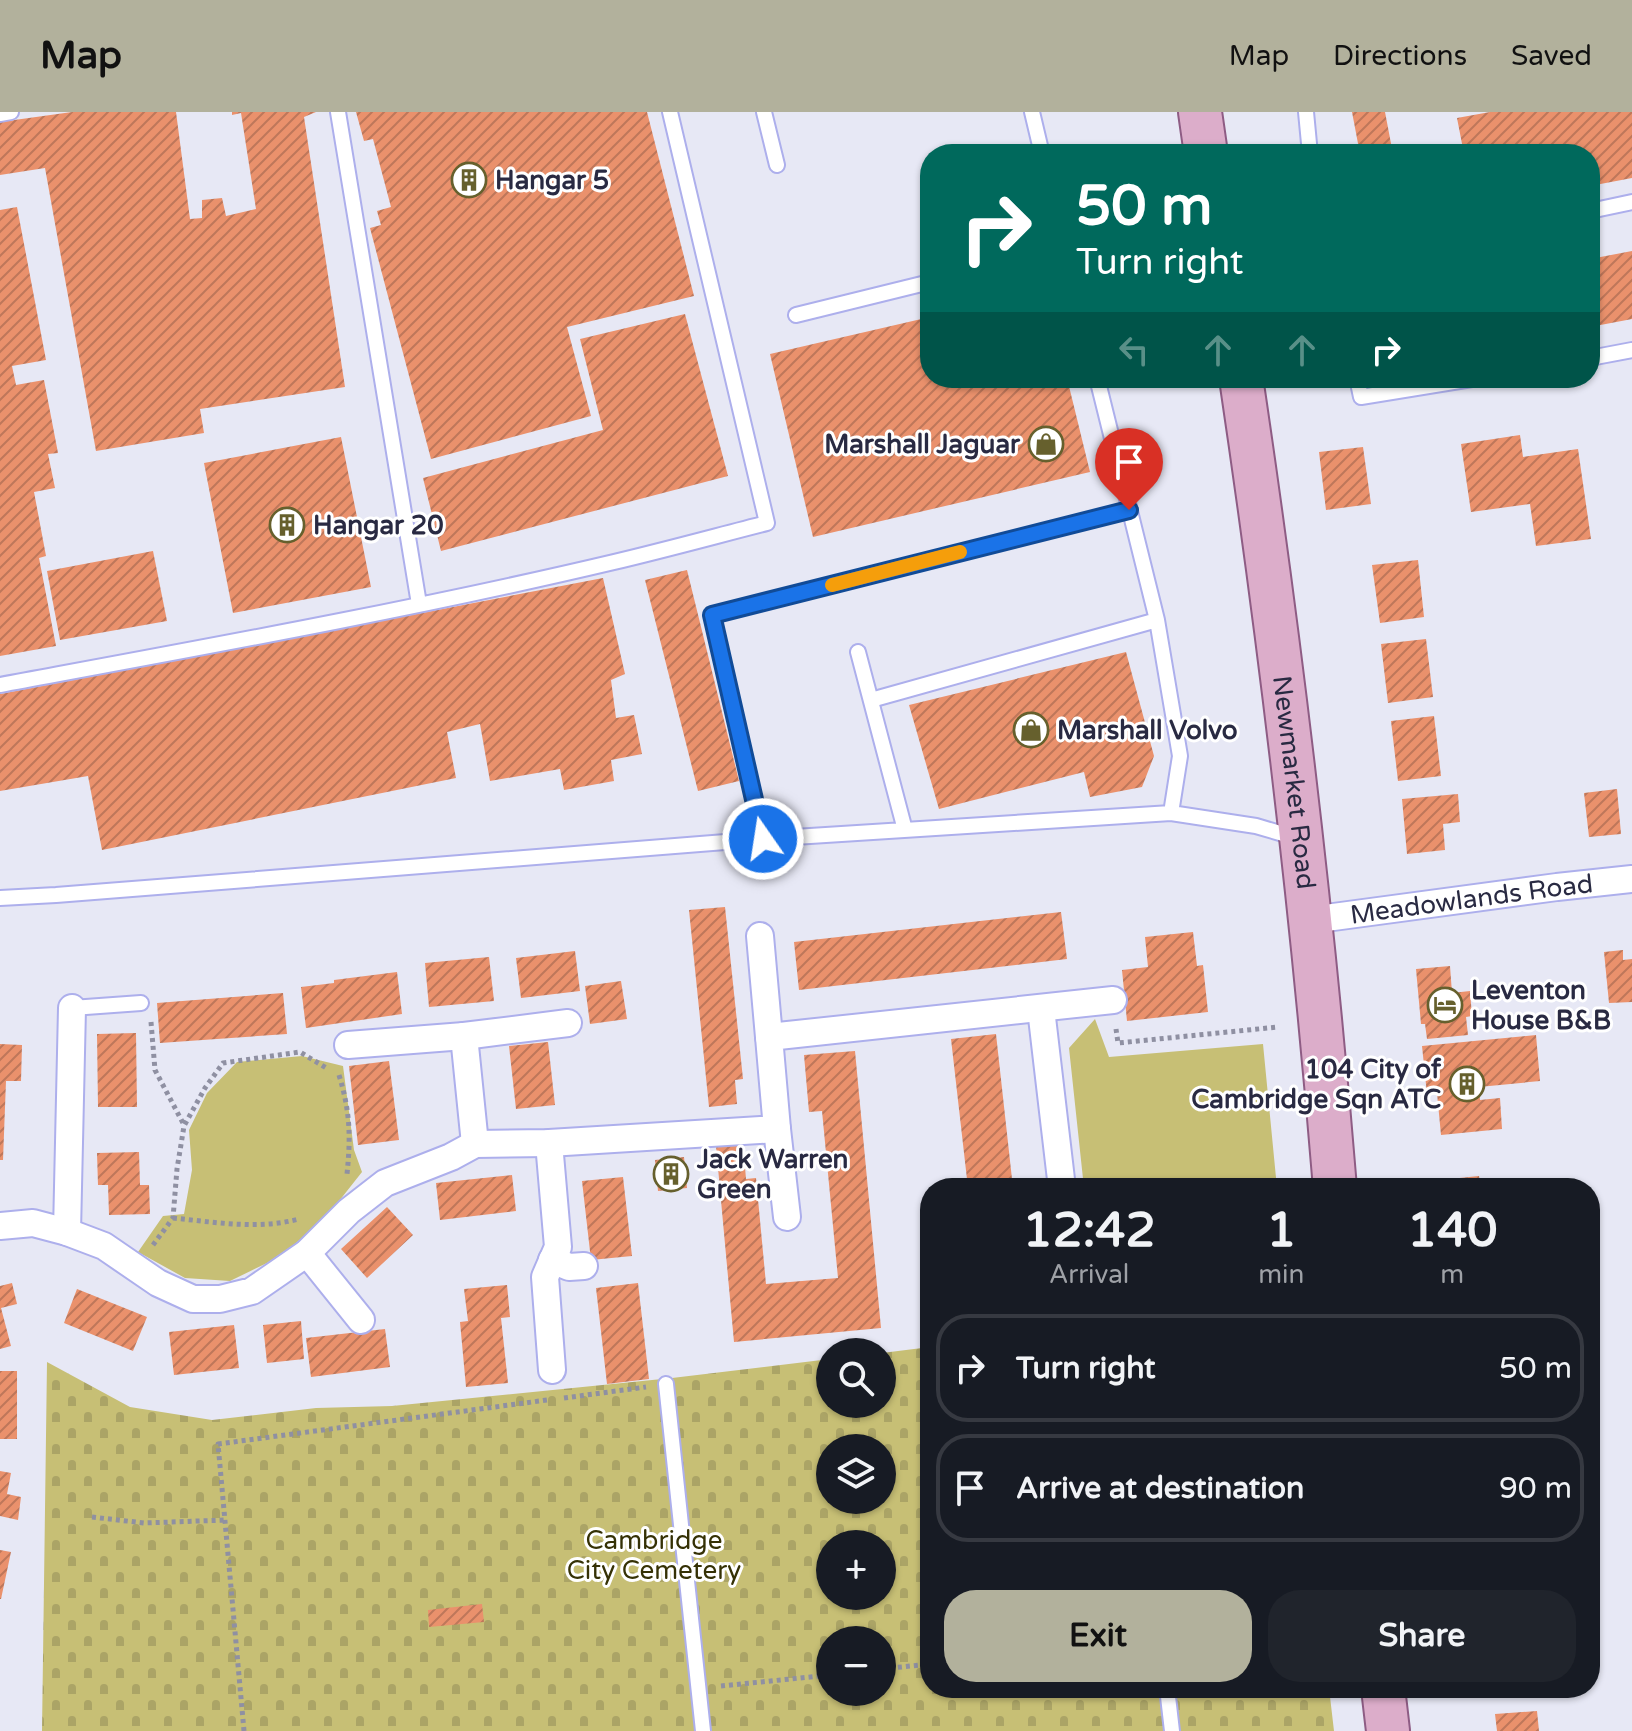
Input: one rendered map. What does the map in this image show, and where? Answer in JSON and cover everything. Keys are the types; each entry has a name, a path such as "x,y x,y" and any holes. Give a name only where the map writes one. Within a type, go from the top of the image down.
{"main road":[{"path":"1200,112 1205,144"},
{"name":"Newmarket Road","path":"1242,388 1268,564 1311,920 1334,1178"},
{"path":"1384,1698 1388,1731"}],"street":[{"name":"Meadowlands Road","path":"1311,920 1632,879"},
{"path":"760,936 787,1217"},
{"path":"769,1037 1113,1000"},
{"path":"67,1232 72,1008"},
{"path":"1041,1009 1061,1178"},
{"path":"348,1045 464,1036 568,1023"},
{"path":"464,1036 475,1144"},
{"path":"0,1226 33,1223 67,1232 104,1246 158,1283 193,1299 220,1299 252,1291 307,1253 349,1211 385,1183 475,1144 549,1143 777,1129"},
{"path":"549,1143 558,1247 545,1277 552,1370"},
{"path":"307,1253 361,1320"},
{"path":"552,1260 569,1267 584,1266"}],"lane":[{"path":"0,114 11,112"},
{"path":"338,112 419,604"},
{"path":"0,685 419,604 613,562 767,523 670,112"},
{"path":"764,112 777,165"},
{"path":"1032,112 1040,144"},
{"path":"1306,112 1309,144"},
{"path":"1600,209 1632,202"},
{"path":"796,315 920,284"},
{"path":"1600,356 1632,350"},
{"path":"1099,388 1157,620 1180,756 1171,813"},
{"path":"1359,388 1361,397 1416,388"},
{"path":"763,839 712,615 1129,510"},
{"path":"871,700 1157,620"},
{"path":"858,652 905,830"},
{"path":"0,898 763,839 1171,813 1256,826 1301,840"},
{"path":"72,1008 141,1003"},
{"path":"666,1384 703,1731"},
{"path":"1168,1698 1172,1731"}],"path":[{"path":"1113,1000 1118,1043 1278,1027"},
{"path":"141,1003 149,1009 155,1070 184,1126"},
{"path":"136,1268 173,1218 184,1126 223,1063 300,1052 339,1075 348,1107 351,1139 346,1183"},
{"path":"173,1218 250,1225 284,1223 305,1217"},
{"path":"244,1731 218,1444 666,1384"},
{"path":"92,1517 144,1523 226,1520"},
{"path":"896,1668 920,1665"},
{"path":"700,1689 816,1677"}],"green space":[{"path":"1095,1019 1109,1057 1263,1044 1276,1178 1083,1178 1069,1048"},
{"path":"302,1056 343,1066 354,1150 362,1172 328,1215 304,1238 267,1263 230,1281 185,1278 138,1252 163,1216 184,1214 192,1170 189,1130 207,1093 237,1062"},
{"name":"Cambridge City Cemetery","path":"920,1348 920,1698 1330,1698 1334,1731 42,1731 47,1362 130,1407 212,1420 316,1408 392,1406 816,1361 816,1418 896,1418 896,1351"}],"building":[{"path":"72,112 176,112 190,219 202,218 202,200 222,198 226,216 256,209 241,113 232,115 232,112 316,112 304,117 345,387 200,409 204,433 96,451 45,168 0,175 0,122"},
{"path":"356,112 647,112 694,296 567,327 591,416 431,459 370,228 381,225 377,211 391,207 373,139 364,141"},
{"path":"1352,112 1385,112 1391,144 1358,144"},
{"path":"1490,112 1632,112 1632,178 1600,184 1600,144 1462,144 1457,118"},
{"path":"17,207 46,360 12,366 16,385 44,380 58,453 48,454 55,488 34,492 46,556 39,558 56,646 0,656 0,210"},
{"path":"1632,251 1632,319 1600,325 1600,257"},
{"path":"685,314 728,476 441,551 423,478 603,430 580,339"},
{"path":"920,319 920,388 1069,388 1090,472 813,537 770,354"},
{"path":"1520,435 1523,457 1578,449 1591,539 1536,546 1530,504 1471,512 1461,444"},
{"name":"Hangar 20","path":"341,437 371,587 233,613 204,463"},
{"path":"1363,447 1371,504 1326,510 1319,452"},
{"path":"153,551 167,621 60,640 47,571"},
{"path":"1418,560 1424,617 1380,623 1372,565"},
{"path":"687,570 739,781 698,791 645,580"},
{"path":"603,578 625,674 611,680 616,718 634,715 642,754 611,760 614,781 564,790 560,769 490,781 480,724 447,732 456,778 102,850 88,776 0,791 0,694"},
{"path":"1426,639 1433,697 1388,703 1381,644"},
{"name":"Marshall Volvo","path":"1126,652 1154,756 1142,787 1090,797 1084,772 939,809 909,705"},
{"path":"1434,716 1441,776 1398,781 1391,721"},
{"path":"1617,789 1621,834 1589,837 1584,793"},
{"path":"1458,794 1460,822 1443,824 1445,850 1407,854 1402,799"},
{"path":"725,907 743,1079 735,1080 737,1104 709,1107 689,910"},
{"path":"1061,912 1067,959 799,990 794,942"},
{"path":"1193,932 1197,966 1203,965 1208,1012 1127,1021 1122,970 1148,967 1145,937"},
{"path":"1623,950 1623,960 1632,959 1632,1002 1609,1003 1604,952"},
{"path":"575,951 580,991 521,998 516,958"},
{"path":"489,957 494,1001 429,1007 425,963"},
{"name":"Leventon House B&B","path":"1450,966 1452,993 1470,991 1472,1016 1466,1017 1468,1035 1427,1039 1425,1024 1421,1024 1416,969"},
{"path":"397,972 402,1014 306,1028 301,987"},
{"path":"621,981 627,1019 590,1024 585,986"},
{"path":"283,993 287,1034 160,1043 157,1003"},
{"path":"136,1033 137,1107 98,1107 97,1034"},
{"path":"996,1034 1012,1178 967,1178 951,1039"},
{"name":"104 City of Cambridge Sqn ATC","path":"1536,1035 1540,1081 1479,1087 1480,1100 1500,1098 1502,1129 1441,1135 1437,1093 1427,1094 1422,1046"},
{"path":"548,1042 555,1105 516,1109 509,1046"},
{"path":"0,1044 22,1045 21,1081 6,1081 3,1160 0,1160"},
{"path":"855,1051 881,1328 734,1342 716,1146 743,1143 746,1179 756,1178 766,1284 838,1278 822,1111 809,1112 804,1055"},
{"path":"389,1061 399,1140 358,1145 349,1066"},
{"path":"139,1152 140,1185 149,1185 150,1214 109,1215 108,1185 98,1185 97,1153"},
{"name":"Jack Warren Green","path":"684,1157 687,1188 658,1191 655,1160"},
{"path":"512,1175 516,1211 440,1220 436,1183"},
{"path":"623,1177 632,1256 591,1260 582,1181"},
{"path":"387,1207 413,1235 367,1278 341,1249"},
{"path":"12,1283 17,1304 1,1308 11,1346 0,1349 0,1286"},
{"path":"638,1283 649,1379 607,1384 596,1288"},
{"path":"507,1285 510,1317 501,1318 508,1383 466,1387 460,1322 468,1321 464,1289"},
{"path":"77,1289 147,1317 133,1351 64,1323"},
{"path":"301,1321 304,1359 267,1363 263,1325"},
{"path":"234,1325 239,1368 174,1375 169,1332"},
{"path":"385,1329 390,1367 311,1377 306,1338"},
{"path":"0,1371 17,1371 17,1439 0,1439"},
{"path":"0,1471 11,1473 7,1494 21,1497 18,1520 0,1516"},
{"path":"0,1550 11,1552 1,1599 0,1599"},
{"path":"482,1604 484,1622 429,1627 428,1610"},
{"path":"1537,1711 1539,1731 1497,1731 1495,1714"}],"slow traffic":[{"path":"832,585 960,552"}],"place":[{"name":"Hangar 5","path":"469,180"},
{"name":"Marshall Jaguar","path":"1046,444"},
{"name":"Hangar 20","path":"287,525"},
{"name":"Marshall Volvo","path":"1031,730"},
{"name":"Leventon House B&B","path":"1445,1005"},
{"name":"104 City of Cambridge Sqn ATC","path":"1467,1084"},
{"name":"Jack Warren Green","path":"671,1174"}],"route":[{"path":"763,839 712,615 1129,510"}]}
